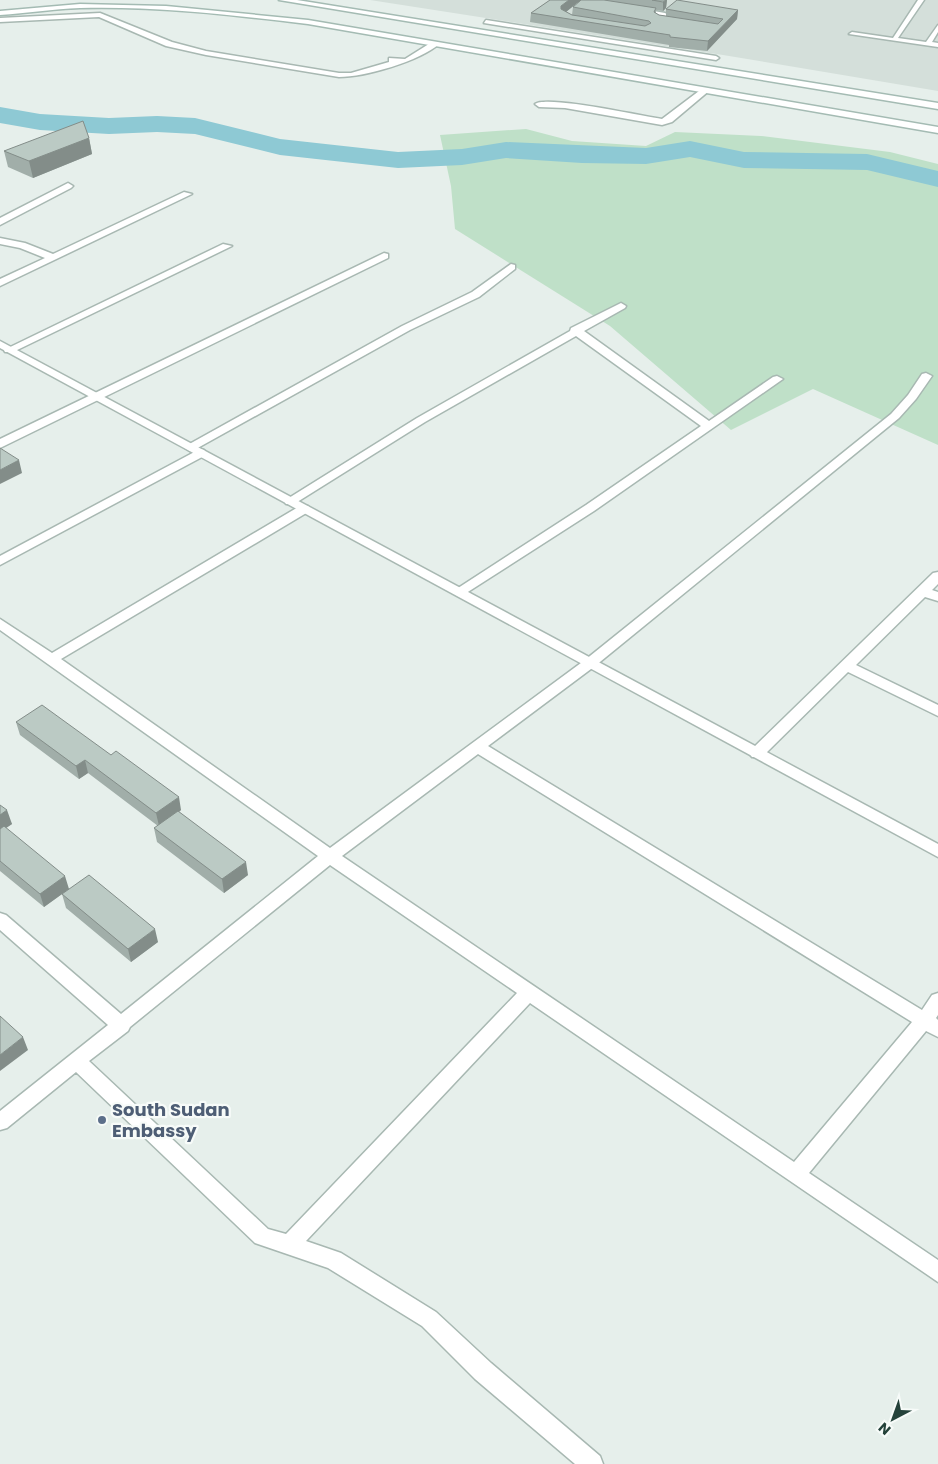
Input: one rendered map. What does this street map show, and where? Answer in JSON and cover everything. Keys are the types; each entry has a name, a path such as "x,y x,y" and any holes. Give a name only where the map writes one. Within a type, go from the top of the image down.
{"street":[{"path":"283,0 726,70 938,106"},
{"path":"0,13 80,3 239,14 308,22 938,130"},
{"path":"80,3 86,16"},
{"path":"0,20 100,15 169,44 206,53 339,75 360,73 403,61"},
{"path":"384,76 403,61 435,44"},
{"path":"377,58 403,61"},
{"path":"539,104 565,105 662,122 669,120 706,90"},
{"path":"0,222 68,186"},
{"path":"0,283 187,194"},
{"path":"0,241 22,245 54,258"},
{"path":"5,347 227,246"},
{"path":"0,444 98,398 384,256"},
{"path":"0,561 408,327 463,300 503,276 511,267"},
{"path":"290,501 421,420 575,330 621,306"},
{"path":"575,330 709,426"},
{"path":"5,347 938,851"},
{"path":"0,1122 78,1062 330,856 590,663 895,416 912,397 926,376"},
{"path":"460,593 777,379"},
{"path":"50,660 304,508"},
{"path":"757,753 938,576"},
{"path":"923,591 938,597"},
{"path":"0,623 330,856 938,1272"},
{"path":"847,666 938,710"},
{"path":"478,747 931,1025"},
{"path":"0,920 122,1026"},
{"path":"288,1245 529,992"},
{"path":"796,1174 931,1025 938,1000"},
{"path":"78,1062 262,1236 334,1260 429,1319 483,1371 592,1464"}],"lane":[{"path":"895,39 921,0"},
{"path":"636,10 665,15"},
{"path":"666,22 658,21 670,10"},
{"path":"486,22 716,58"},
{"path":"928,44 938,26"},
{"path":"852,34 938,45"},
{"path":"630,45 637,39"}],"shaded area":[{"path":"370,0 938,0 938,91 723,55"}],"green space":[{"path":"526,129 572,141 646,146 675,132 761,136 890,152 938,164 938,445 813,389 731,430 610,326 455,229 451,186 440,135"}],"building":[{"path":"550,0 569,0 561,6 561,9 572,15 645,26 651,23 649,21 573,7 581,0 604,0 656,8 654,12 659,15 718,24 723,19 666,9 677,0 738,10 708,41 670,37 670,35 531,13"},
{"path":"83,121 89,138 29,161 4,151"},
{"path":"0,448 19,460 0,470"},
{"path":"42,705 111,755 116,751 179,797 156,813 85,760 76,766 16,722"},
{"path":"0,805 7,810 0,815"},
{"path":"178,811 246,862 222,879 154,828"},
{"path":"4,826 65,876 40,894 0,861 0,829"},
{"path":"89,875 155,929 128,949 62,894"},
{"path":"0,1016 23,1037 0,1055"}],"waterway":[{"path":"0,115 40,122 109,126 157,124 195,126 280,147 398,160 462,157 506,150 582,155 646,156 690,149 744,160 867,162 938,179"}],"place":[{"name":"South Sudan Embassy","path":"102,1120"}]}
